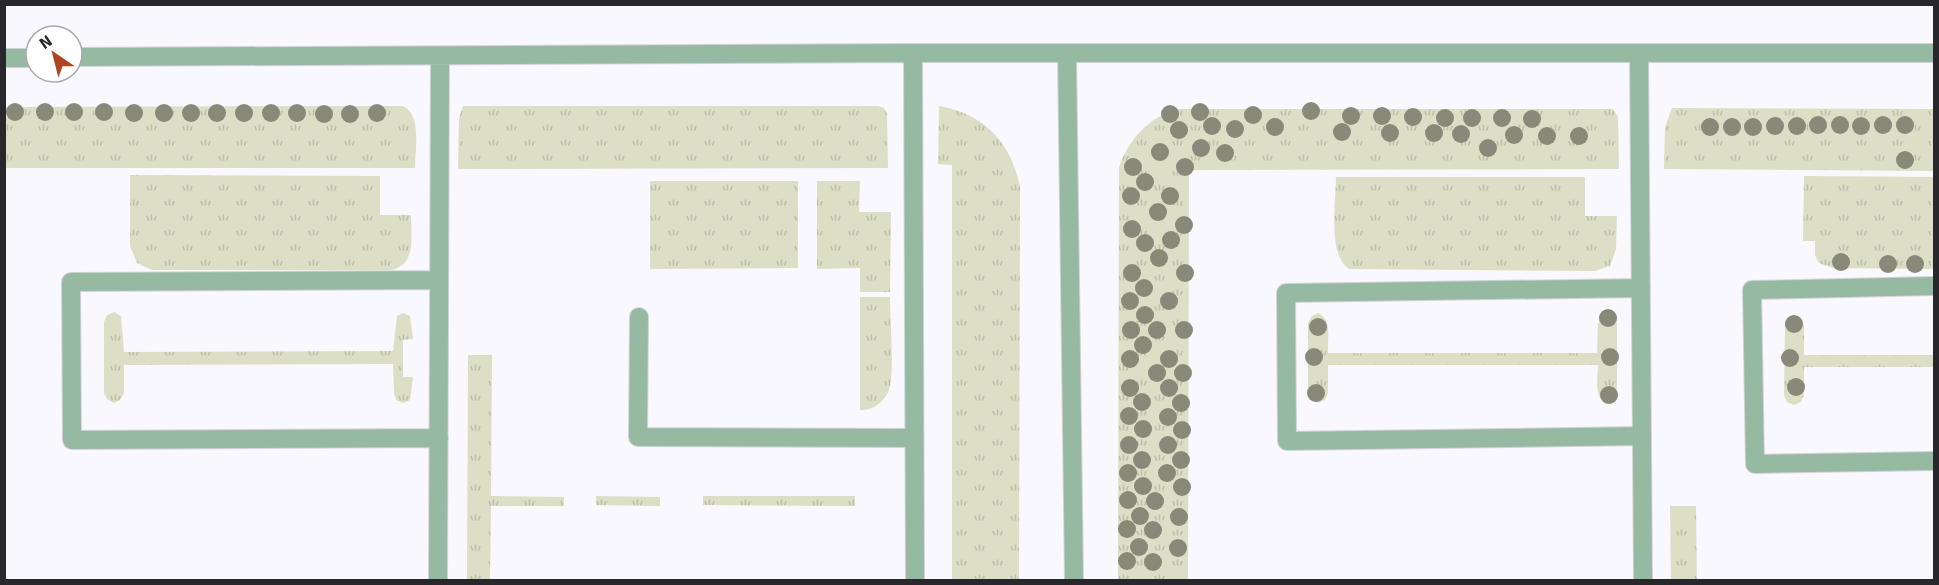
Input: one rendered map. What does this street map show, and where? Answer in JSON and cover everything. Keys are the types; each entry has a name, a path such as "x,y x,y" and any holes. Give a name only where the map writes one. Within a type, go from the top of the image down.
{"lane":[{"path":"84,57 913,53 1067,55 1935,53"},
{"path":"913,53 915,580"},
{"path":"1639,53 1643,580"},
{"path":"1067,55 1074,580"},
{"path":"438,580 440,56"},
{"path":"4,58 24,58"},
{"path":"439,280 71,282 72,440 439,438"},
{"path":"1935,286 1752,290 1755,464 1935,460"},
{"path":"1641,288 1286,293 1287,441 1642,436"},
{"path":"639,317 638,437 914,438"}],"green space":[{"path":"403,106 413,117 415,125 415,168 5,168 5,107"},
{"path":"463,106 878,106 884,108 887,114 888,168 458,169 459,118"},
{"path":"939,106 969,116 993,132 1009,156 1020,186 1019,580 952,580 952,165 938,164"},
{"path":"1672,108 1934,109 1934,171 1664,169 1665,127"},
{"path":"1178,109 1613,109 1618,117 1619,169 1189,170 1188,580 1118,580 1119,167 1128,147 1141,130 1149,123"},
{"path":"130,175 380,176 380,215 411,215 411,249 405,263 390,270 152,270 137,263 130,246"},
{"path":"1804,176 1934,177 1934,269 1833,268 1819,263 1815,255 1815,241 1803,241"},
{"path":"1336,177 1585,177 1585,216 1617,216 1616,249 1610,266 1595,271 1349,269 1342,262 1335,240"},
{"path":"650,181 798,181 798,268 650,269"},
{"path":"817,181 860,181 859,212 891,212 890,292 860,292 860,268 817,269"},
{"path":"860,297 890,297 892,355 890,386 886,396 879,404 865,410 860,410"},
{"path":"114,312 121,316 124,352 393,351 397,316 403,313 410,316 413,339 403,340 403,377 413,377 410,400 403,403 396,400 393,364 124,365 124,393 120,400 114,403 107,399 104,393 104,322 107,315"},
{"path":"1318,313 1326,320 1328,353 1597,353 1598,324 1601,317 1608,314 1615,317 1617,323 1617,394 1614,401 1607,404 1600,397 1597,387 1598,365 1328,365 1328,393 1325,400 1318,403 1311,400 1308,394 1308,323 1312,316"},
{"path":"1794,315 1801,318 1804,325 1804,355 1934,355 1934,367 1804,367 1804,395 1801,402 1794,405 1787,402 1784,395 1785,325 1788,318"},
{"path":"468,355 492,355 491,496 564,497 564,506 491,506 490,580 467,580"},
{"path":"596,496 660,497 660,506 596,505"},
{"path":"703,496 855,496 855,506 703,505"},
{"path":"1670,506 1696,506 1697,580 1671,580"}]}
